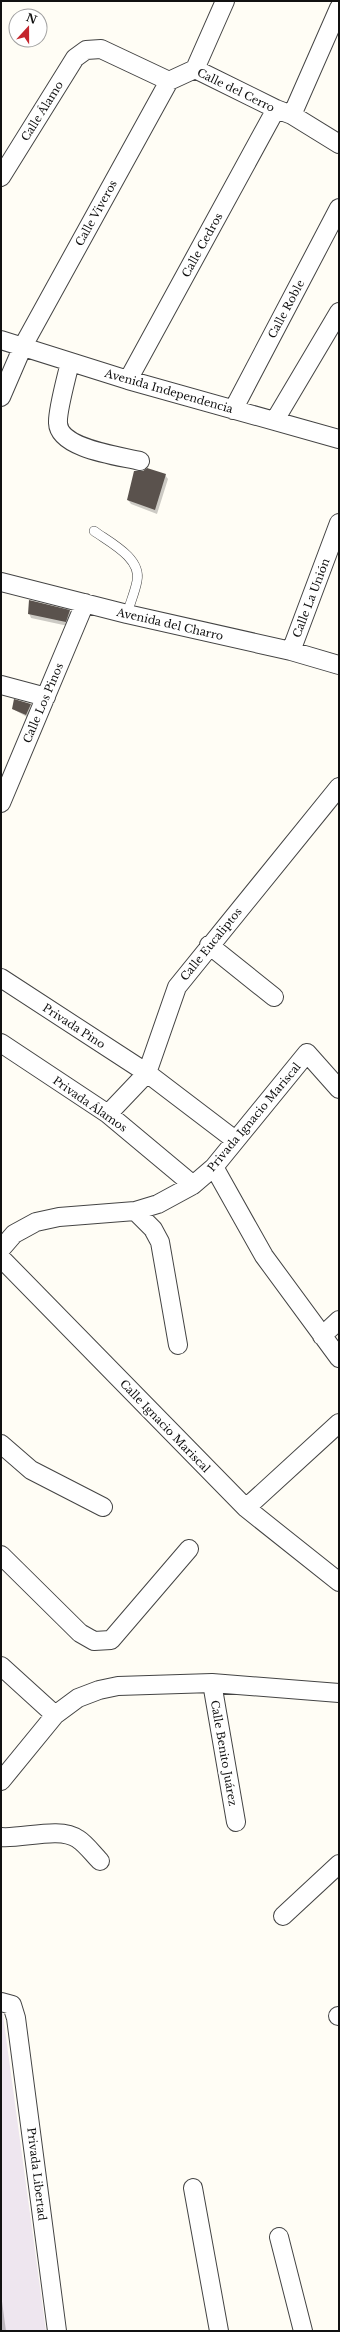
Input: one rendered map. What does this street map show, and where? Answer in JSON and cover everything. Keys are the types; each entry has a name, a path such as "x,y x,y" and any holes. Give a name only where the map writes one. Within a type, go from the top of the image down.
{"street":[{"path":"195,69 225,1"},
{"name":"Calle Cedros","path":"128,380 284,112 339,8"},
{"name":"Calle Álamo","path":"1,177 75,58 86,50 101,49 169,81"},
{"name":"Calle del Cerro","path":"169,81 195,69 284,112 339,144"},
{"name":"Calle Viveros","path":"1,397 22,346 169,81"},
{"name":"Calle Roble","path":"233,410 339,208"},
{"path":"275,420 339,312"},
{"name":"Avenida Independencia","path":"1,340 128,380 339,439"},
{"path":"70,362 58,423 63,435 75,444 140,460"},
{"name":"Calle La Unión","path":"291,651 339,523"},
{"name":"Avenida del Charro","path":"1,582 127,614 291,651 339,665"},
{"name":"Calle Los Pinos","path":"1,803 86,603"},
{"path":"1,685 46,697"},
{"name":"Calle Eucaliptos","path":"108,1114 147,1073 177,987 209,945 339,787"},
{"path":"209,945 274,997"},
{"name":"Privada Pino","path":"1,978 147,1073 235,1140"},
{"name":"Privada Álamos","path":"1,1043 108,1114 193,1185"},
{"name":"Privada Ignacio Mariscal","path":"1,1249 14,1234 36,1222 59,1217 135,1211 158,1204 193,1185 214,1167 307,1053 339,1089"},
{"path":"214,1167 264,1256 339,1358"},
{"path":"135,1211 152,1229 160,1242 178,1345"},
{"name":"Calle Ignacio Mariscal","path":"1,1258 246,1508 339,1582"},
{"path":"322,1336 339,1320"},
{"path":"246,1508 339,1423"},
{"path":"1,1444 31,1470 103,1506"},
{"path":"1,1555 80,1633 94,1641 111,1640 189,1549"},
{"path":"1,1666 55,1715"},
{"name":"Calle Benito Juárez","path":"212,1683 236,1822"},
{"name":"Calle Benito Juárez","path":"1,1781 55,1715 78,1698 99,1690 118,1686 212,1683 339,1693"},
{"path":"1,1837 16,1838 62,1832 78,1838 100,1861"},
{"path":"283,1916 339,1864"},
{"name":"Privada Libertad","path":"1,2002 12,2006 16,2018 57,2331"},
{"path":"193,2188 219,2331"},
{"path":"279,2237 303,2331"}],"lane":[{"path":"94,531 127,555 135,567 138,579 127,614"}],"shaded area":[{"path":"2,2008 46,2331 1,2331"}],"building":[{"path":"147,468 166,474 155,510 127,500 134,471 143,471"},
{"path":"29,600 70,610 66,622 28,614"},
{"path":"14,699 31,704 26,715 12,709"}]}
